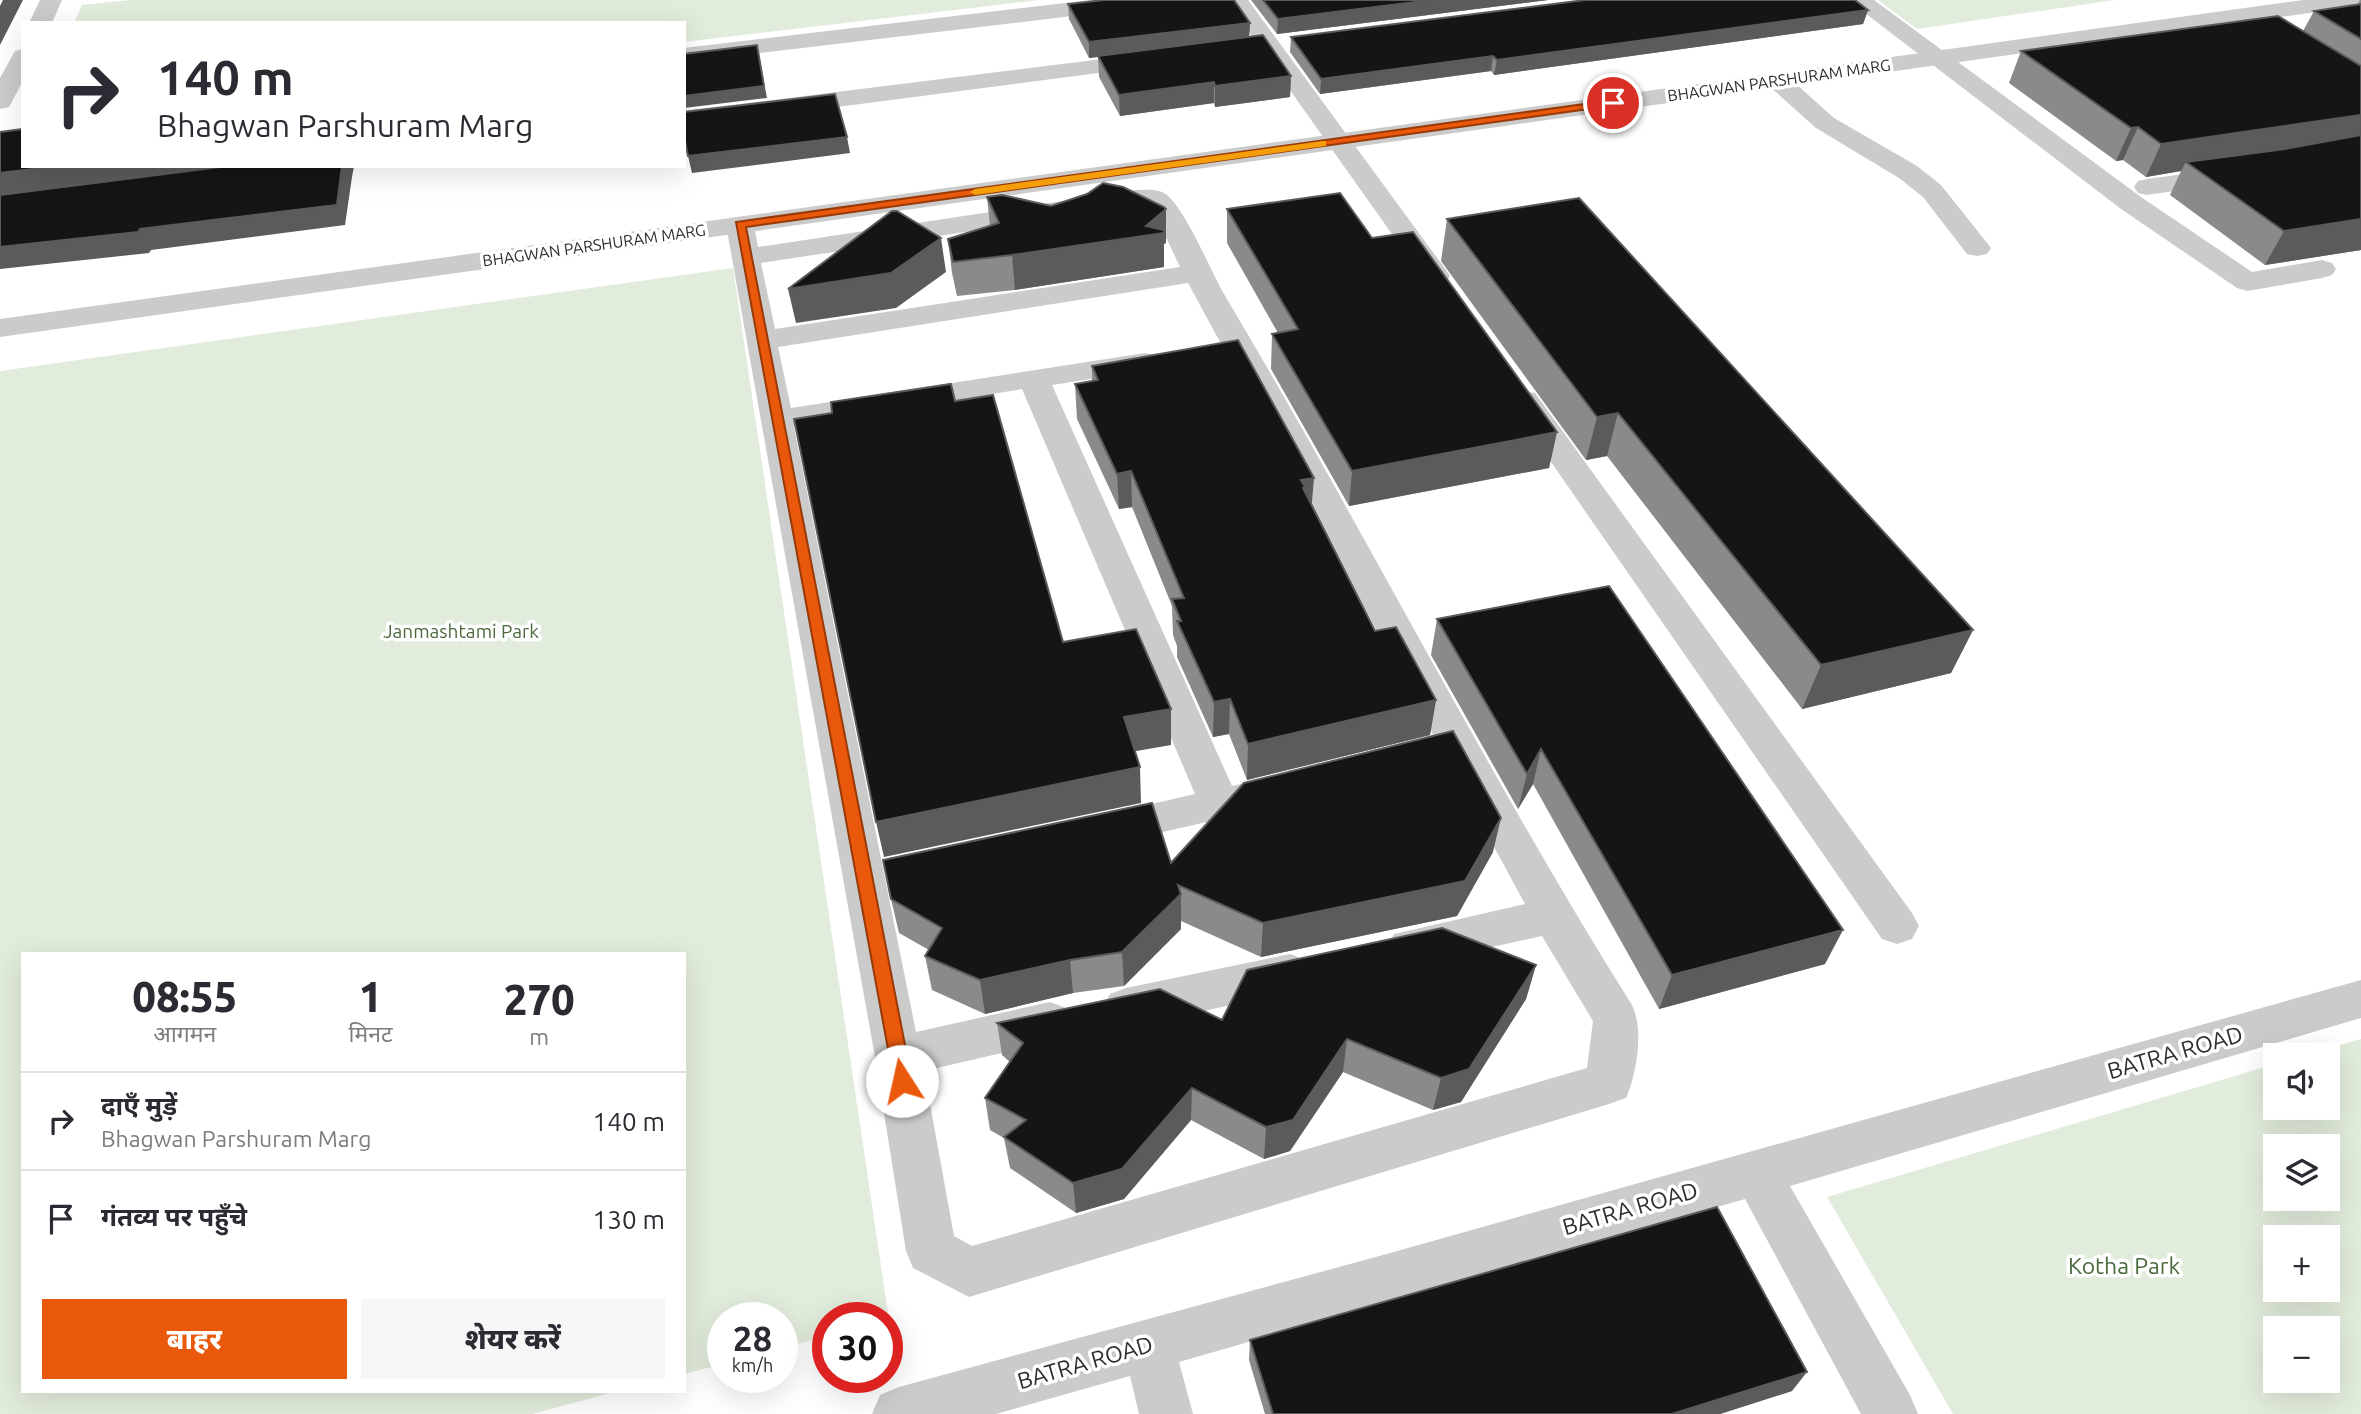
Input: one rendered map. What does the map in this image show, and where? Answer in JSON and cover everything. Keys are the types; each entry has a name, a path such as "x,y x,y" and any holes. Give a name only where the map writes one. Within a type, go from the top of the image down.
{"street":[{"path":"41,21 52,0"},
{"path":"686,55 1149,0"},
{"path":"1237,0 1457,306"},
{"path":"1859,0 2131,203 2247,282 2322,269"},
{"name":"BHAGWAN PARSHURAM MARG","path":"0,328 743,241 1340,141 2335,1"},
{"path":"2235,16 2266,35"},
{"path":"1242,48 1297,41"},
{"path":"686,119 1174,57"},
{"path":"0,102 21,60"},
{"path":"1777,80 1825,123 1908,172 1932,191 1950,210 1977,248"},
{"path":"2147,187 2255,173"},
{"path":"1154,198 1165,206 1197,273 1228,350 1458,746 1553,916 1616,1018 1609,1083 969,1272 931,1251 898,1056 775,420 764,340 743,241 1154,198"},
{"path":"764,340 1197,273"},
{"path":"775,420 1176,358"},
{"path":"1505,373 1897,926"},
{"path":"1033,378 1220,805"},
{"path":"1418,755 1458,746"},
{"path":"1075,836 1286,788"},
{"path":"864,881 904,873"},
{"path":"898,1056 1074,1016 1135,1006 1553,916"},
{"name":"BATRA ROAD","path":"898,1414 1383,1280 2361,999"},
{"path":"1755,1172 1891,1414"},
{"path":"1148,1345 1166,1414"}],"green space":[{"path":"131,0 1040,0 686,42 686,21 75,21 82,5"},
{"path":"1878,0 2115,0 1917,29"},
{"name":"Janmashtami Park","path":"733,268 886,1302 812,1302 812,1340 798,1344 798,1302 707,1302 707,1368 686,1373 686,952 21,952 21,1393 611,1393 532,1414 0,1414 0,371"},
{"name":"Kotha Park","path":"2361,1039 2361,1414 1953,1414 1827,1197 2263,1068 2263,1120 2340,1120 2340,1045"}],"building":[{"path":"1104,0 1234,0 1250,23 1089,42 1068,4"},
{"path":"1263,0 1432,0 1278,19"},
{"path":"1585,0 1855,0 1868,10 1497,60 1493,56 1321,79 1291,37"},
{"path":"2361,4 2361,39 2314,11"},
{"path":"2278,16 2361,66 2361,115 2161,144 2138,127 2131,128 2021,51"},
{"path":"1263,35 1291,76 1215,86 1214,82 1119,95 1098,56"},
{"path":"757,45 764,86 686,96 686,54"},
{"path":"835,94 847,137 688,156 686,112"},
{"path":"21,129 21,168 41,168 0,173 0,132"},
{"path":"2361,135 2361,219 2284,231 2186,162 2285,149"},
{"path":"212,168 342,168 337,205 140,229 138,232 0,247 0,195"},
{"path":"1103,183 1123,187 1164,207 1166,209 1146,226 1164,230 1164,233 953,262 948,239 999,223 987,197 1002,195 1051,206 1087,194"},
{"path":"1340,193 1372,238 1413,232 1557,432 1352,471 1272,334 1298,329 1227,209"},
{"path":"1579,198 1973,630 1821,665 1618,413 1597,417 1447,219"},
{"path":"892,211 897,211 941,238 891,273 788,289"},
{"path":"1238,340 1314,478 1301,480 1305,487 1303,488 1375,631 1396,627 1436,700 1248,744 1230,699 1214,702 1177,621 1181,621 1172,599 1184,598 1131,471 1117,474 1075,384 1098,380 1092,366"},
{"path":"951,384 955,401 993,395 1063,642 1136,629 1171,709 1124,717 1140,767 876,822 794,419 832,413 831,402"},
{"path":"1609,586 1843,930 1672,975 1541,749 1527,774 1437,619"},
{"path":"1453,731 1501,818 1465,881 1263,923 1178,885 1181,894 1122,952 1070,960 980,980 925,956 942,928 891,899 883,860 1152,803 1171,863 1244,783"},
{"path":"1442,928 1536,965 1469,1069 1441,1078 1347,1039 1293,1120 1266,1127 1192,1088 1122,1169 1073,1183 1004,1137 1026,1120 985,1098 1023,1043 997,1023 1160,989 1222,1020 1247,970"},
{"path":"1717,1207 1807,1372 1672,1414 1273,1414 1250,1340"}],"slow traffic":[{"path":"975,192 1323,144"}],"route":[{"path":"902,1081 775,420 764,340 740,225 1613,103"}]}
